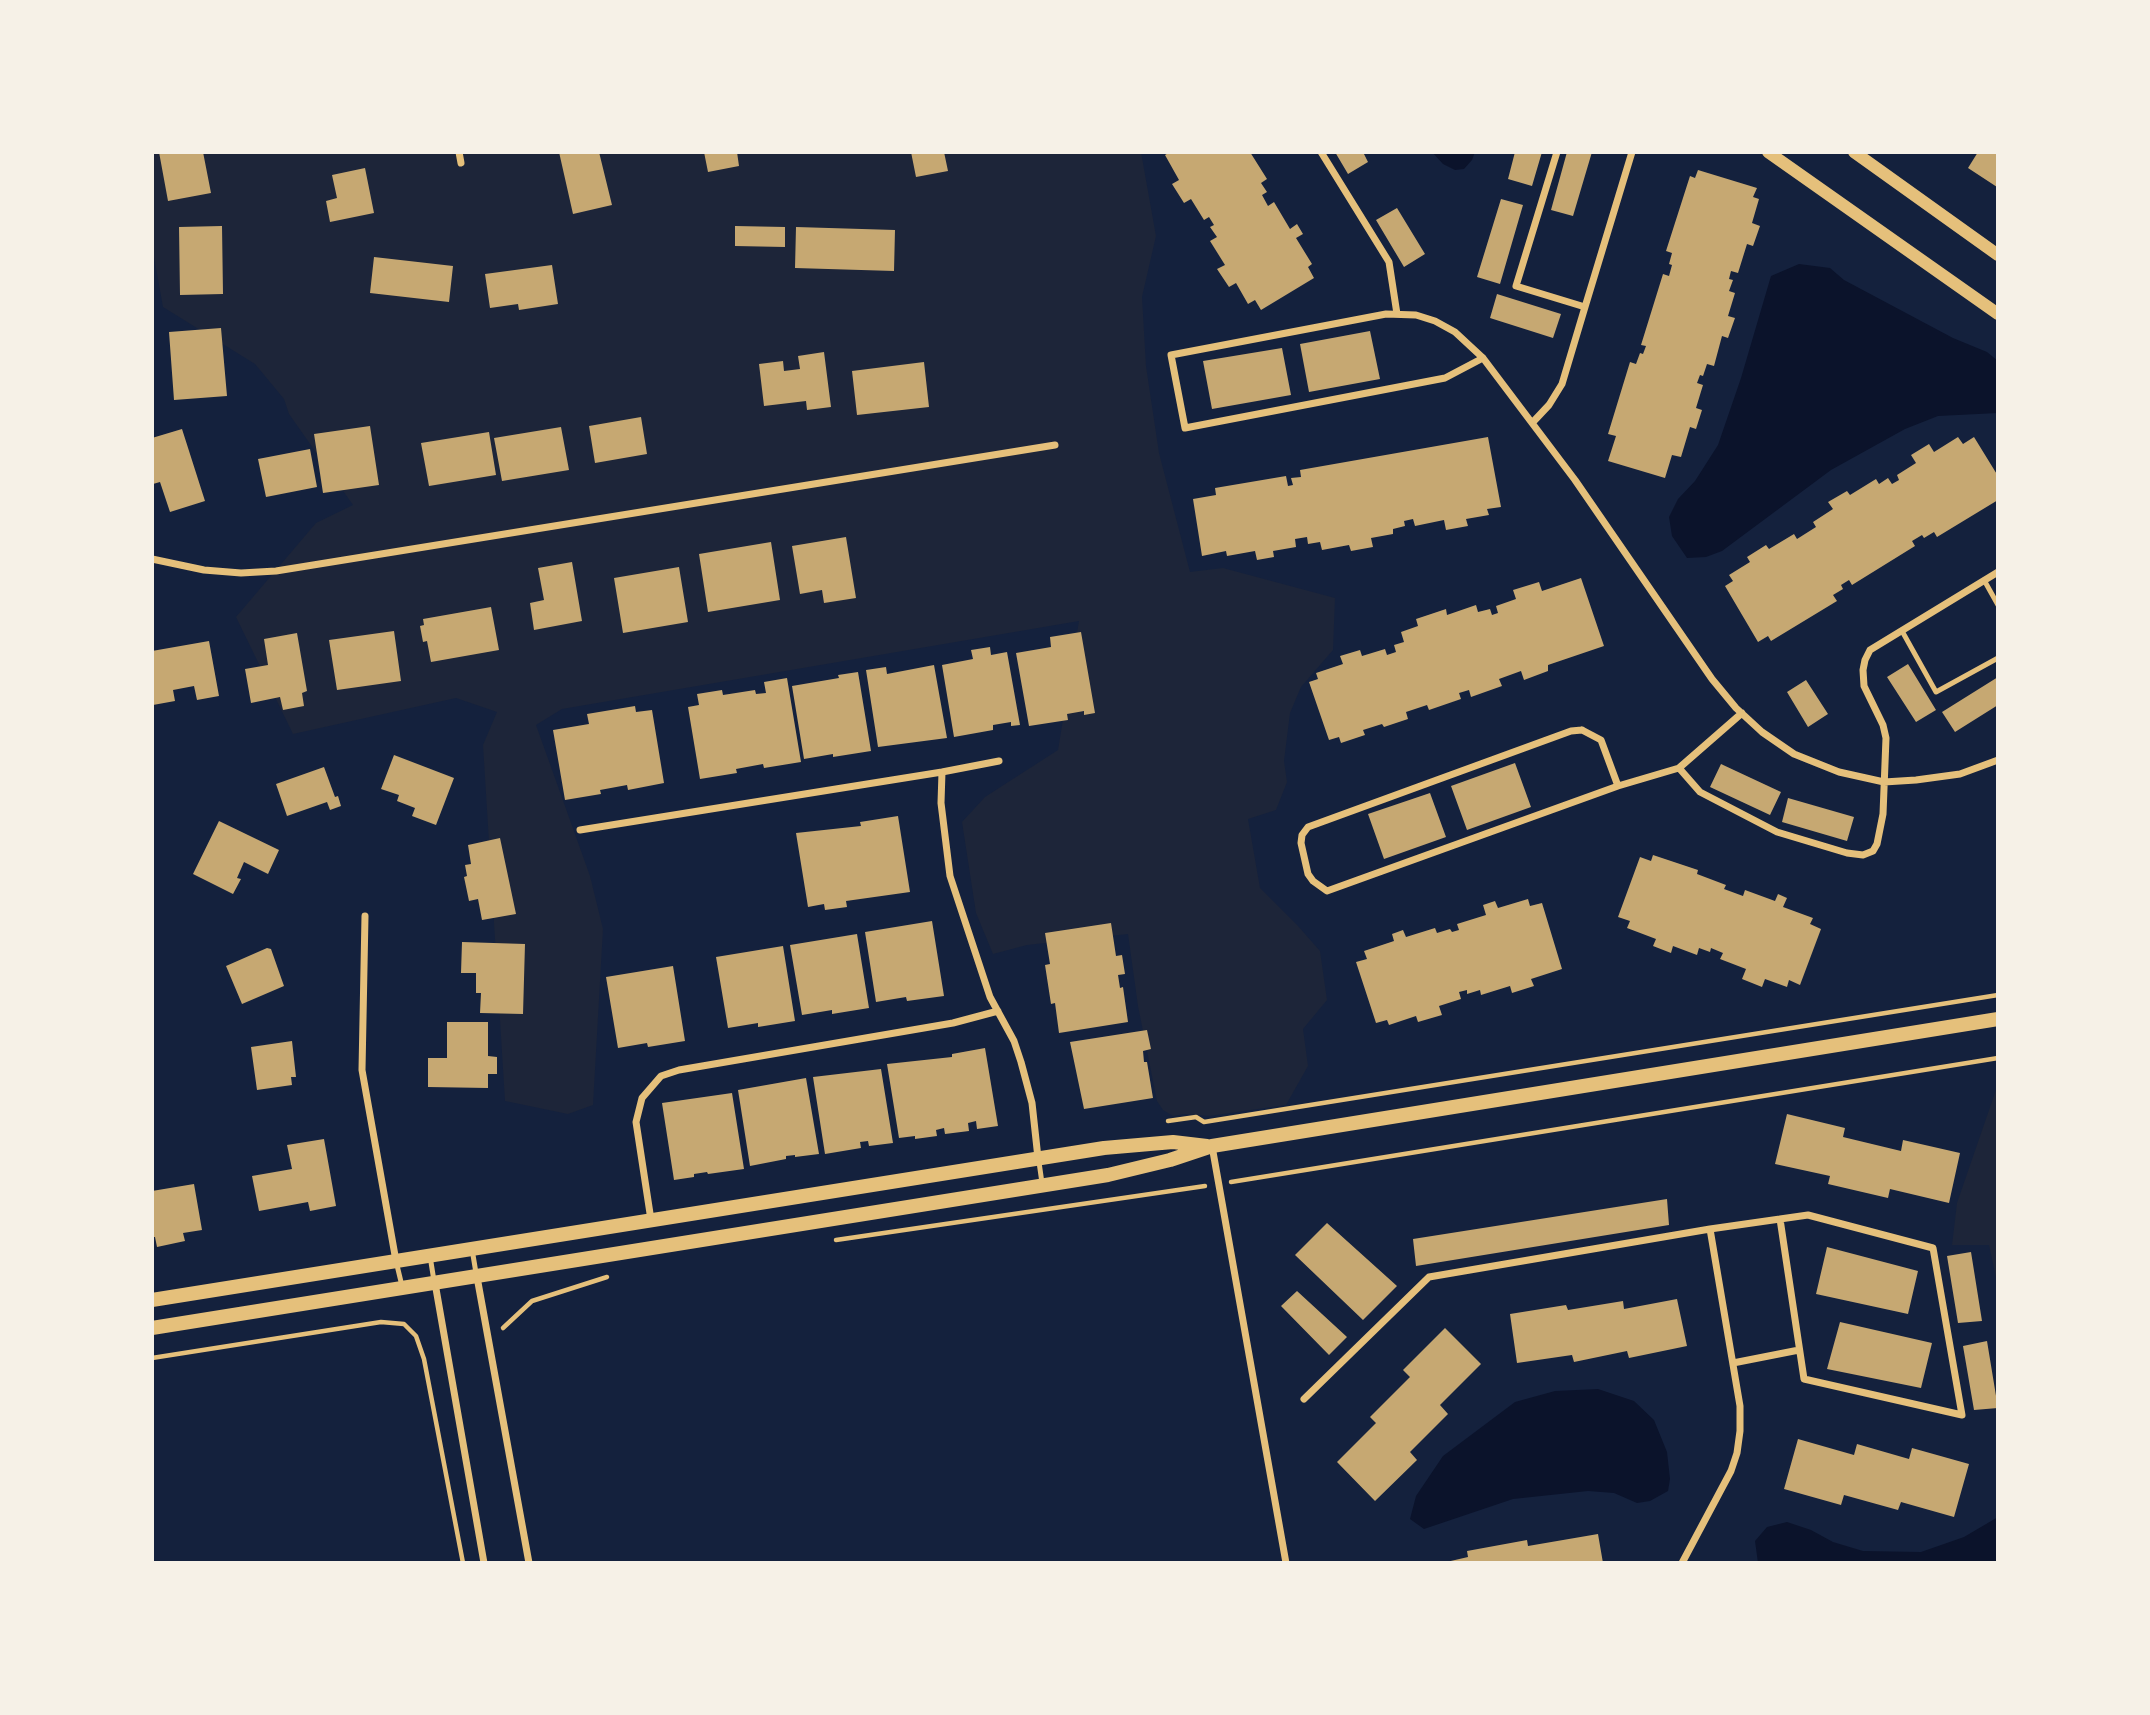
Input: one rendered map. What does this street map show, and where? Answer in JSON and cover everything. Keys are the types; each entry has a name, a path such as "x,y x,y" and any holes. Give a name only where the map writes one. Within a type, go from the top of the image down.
{"main road":[{"path":"152,1328 1108,1175 1170,1160 1212,1146 1998,1019"},
{"path":"152,1300 1104,1148 1173,1142 1212,1146"}],"street":[{"path":"459,152 461,163"},
{"path":"1321,152 1389,262 1397,314"},
{"path":"1557,152 1516,286 1585,307"},
{"path":"1533,422 1549,405 1562,384 1632,152"},
{"path":"1768,152 1998,314"},
{"path":"1854,152 1998,255"},
{"path":"1483,358 1445,378 1185,428 1171,355 1353,319 1397,314 1416,315 1435,321 1455,332 1483,358 1533,422 1713,679 1762,732 1794,754 1839,772 1884,782 1960,774 1998,760"},
{"path":"152,559 204,570 241,573 276,571 1055,445"},
{"path":"1679,768 1700,792 1777,832 1847,853 1863,855 1873,851 1883,814 1886,738 1883,725 1864,686 1865,660 1871,650 1998,572"},
{"path":"1618,786 1601,740 1582,730 1571,731 1308,827 1303,835 1301,853 1313,881 1327,891 1618,786 1679,768 1742,713"},
{"path":"580,830 999,761"},
{"path":"943,772 941,803 950,876 986,985 1014,1041 1021,1062 1031,1103 1038,1158"},
{"path":"365,916 362,1070 396,1261"},
{"path":"651,1220 636,1122 642,1098 661,1076 679,1070 953,1023 998,1012"},
{"path":"1212,1146 1286,1563"},
{"path":"1304,1399 1429,1277 1710,1229 1780,1219 1808,1215 1933,1248 1962,1415 1804,1379 1780,1219"},
{"path":"1682,1563 1721,1493 1737,1453 1740,1431 1740,1406 1710,1229"},
{"path":"477,1277 529,1563"},
{"path":"435,1283 484,1563"},
{"path":"1733,1363 1799,1350"}],"lane":[{"path":"1984,580 1998,605"},
{"path":"1902,631 1936,692 1998,658"},
{"path":"1038,1158 1042,1184"},
{"path":"472,1249 477,1277"},
{"path":"430,1256 435,1283"},
{"path":"396,1261 402,1289"}],"path":[{"path":"1196,1117 1204,1122 1998,995"},
{"path":"825,1242 1219,1184 1998,1058"},
{"path":"503,1328 532,1301 608,1276"},
{"path":"152,1358 381,1322 404,1324 416,1336 424,1359 463,1563"}],"shaded area":[{"path":"152,152 1141,152 1156,236 1142,297 1146,366 1159,453 1190,572 1223,568 1335,598 1333,650 1301,687 1290,713 1284,761 1287,782 1276,810 1248,819 1260,888 1320,951 1327,1000 1303,1029 1308,1066 1286,1105 1209,1116 1173,1116 1163,1110 1157,1101 1138,1006 1128,934 1027,945 993,954 976,913 962,822 985,797 1058,750 1079,621 562,709 536,725 590,876 603,929 593,1105 568,1114 505,1101 483,745 497,712 456,698 293,734 236,617 316,523 353,505 289,414 284,399 255,364 163,307 152,246"},
{"path":"1432,152 1475,152 1464,169 1455,170 1443,164"},
{"path":"1799,264 1830,268 1844,280 1953,338 1987,352 1998,361 1998,413 1938,416 1905,429 1831,470 1722,551 1706,557 1687,558 1672,536 1669,517 1678,499 1695,481 1718,445 1771,276"},
{"path":"1998,1084 1998,1287 1989,1245 1952,1245 1957,1203"},
{"path":"1598,1389 1634,1401 1654,1420 1667,1452 1670,1479 1668,1491 1650,1501 1637,1503 1614,1493 1588,1491 1513,1499 1424,1529 1410,1519 1416,1496 1443,1456 1515,1402 1555,1391"},
{"path":"1998,1517 1998,1563 1758,1563 1755,1541 1767,1527 1787,1522 1811,1530 1833,1542 1863,1551 1921,1552 1964,1537"}],"building":[{"path":"159,152 203,152 211,193 168,201"},
{"path":"559,152 599,152 612,205 573,214"},
{"path":"704,152 737,152 739,166 708,172"},
{"path":"911,152 944,152 948,171 916,177"},
{"path":"1170,152 1250,152 1267,179 1261,183 1267,192 1262,195 1268,206 1274,202 1290,229 1297,224 1303,234 1296,238 1312,264 1308,267 1314,278 1261,310 1255,300 1248,304 1236,283 1229,287 1217,269 1225,265 1210,241 1217,237 1210,227 1214,225 1209,217 1204,220 1191,199 1184,203 1172,184 1179,180 1165,155"},
{"path":"1335,152 1363,152 1368,162 1348,174"},
{"path":"1515,152 1542,152 1532,186 1508,179"},
{"path":"1567,152 1592,152 1573,216 1551,210"},
{"path":"1978,152 1998,152 1997,187 1968,168"},
{"path":"365,168 374,213 330,222 326,201 337,198 332,175"},
{"path":"1698,170 1757,188 1753,197 1759,199 1752,223 1760,226 1753,246 1747,244 1738,273 1731,271 1729,279 1733,280 1729,291 1735,293 1728,316 1735,318 1728,338 1722,336 1714,366 1707,364 1697,383 1703,385 1696,408 1702,410 1696,429 1690,427 1681,457 1672,455 1665,478 1608,461 1616,436 1608,434 1630,362 1636,364 1646,346 1641,345 1663,274 1669,276 1672,265 1669,264 1672,253 1666,251 1690,176 1695,178"},
{"path":"1501,199 1523,205 1500,284 1477,277"},
{"path":"1397,208 1425,254 1404,267 1376,220"},
{"path":"222,226 223,294 180,295 179,227"},
{"path":"735,226 785,227 785,247 735,246"},
{"path":"796,227 895,230 894,271 795,268"},
{"path":"374,257 453,266 449,302 370,293"},
{"path":"552,265 558,304 519,310 518,304 490,308 485,274"},
{"path":"1497,294 1561,314 1553,338 1490,318"},
{"path":"221,328 227,396 174,400 169,332"},
{"path":"1370,331 1380,379 1309,392 1300,344"},
{"path":"1282,348 1291,395 1212,409 1203,361"},
{"path":"824,352 831,407 807,410 806,401 764,406 759,364 783,361 784,371 800,369 798,356"},
{"path":"924,362 929,407 857,415 852,371"},
{"path":"641,417 647,454 595,463 589,426"},
{"path":"370,426 379,485 323,493 314,434"},
{"path":"561,427 569,470 502,481 494,438"},
{"path":"182,429 205,501 170,512 160,482 153,484 152,481 152,438"},
{"path":"489,432 496,475 429,486 421,443"},
{"path":"1488,437 1501,507 1487,509 1489,515 1466,519 1468,526 1446,530 1444,520 1415,526 1413,519 1404,521 1405,526 1393,529 1393,534 1371,538 1373,547 1351,551 1349,545 1322,550 1320,542 1308,544 1307,537 1295,539 1296,547 1273,551 1274,557 1257,560 1255,551 1227,556 1226,551 1202,556 1193,499 1216,495 1215,488 1286,476 1288,486 1293,485 1291,478 1301,477 1300,470"},
{"path":"1958,437 1963,444 1974,437 1998,476 1998,500 1937,537 1934,532 1924,538 1922,535 1912,541 1915,546 1852,585 1849,580 1841,585 1843,589 1833,595 1837,601 1771,641 1768,636 1758,642 1725,586 1733,581 1729,575 1750,562 1747,557 1766,545 1769,549 1794,534 1797,539 1816,527 1813,522 1833,509 1828,502 1847,491 1850,495 1876,479 1879,484 1888,478 1892,484 1899,480 1897,475 1916,463 1911,455 1929,444 1934,452"},
{"path":"310,449 317,487 266,497 258,459"},
{"path":"846,537 856,598 824,603 822,590 800,594 792,546"},
{"path":"771,542 780,600 708,612 699,554"},
{"path":"572,562 582,621 534,630 530,603 544,600 538,568"},
{"path":"679,567 688,622 623,633 614,578"},
{"path":"1581,578 1604,646 1548,665 1548,671 1524,680 1521,671 1499,679 1502,686 1471,697 1469,690 1459,693 1461,699 1429,710 1427,705 1406,712 1408,719 1363,730 1365,735 1341,743 1339,737 1329,740 1309,682 1318,679 1316,673 1343,664 1340,656 1360,650 1362,656 1385,649 1387,655 1396,652 1394,645 1404,642 1401,632 1418,626 1416,619 1446,609 1447,615 1476,605 1478,612 1490,609 1492,615 1498,613 1496,606 1516,599 1513,590 1539,582 1542,591"},
{"path":"491,607 499,650 431,662 427,641 423,642 420,626 424,625 423,619"},
{"path":"394,631 401,681 337,690 329,640"},
{"path":"1081,632 1095,713 1084,715 1084,711 1067,714 1068,720 1029,726 1016,653 1051,647 1050,637"},
{"path":"297,633 307,691 302,693 304,706 283,710 280,697 251,703 245,669 268,665 264,639"},
{"path":"209,641 219,696 197,700 194,686 173,690 175,701 153,705 152,651"},
{"path":"990,647 991,655 1007,652 1020,725 1011,726 1011,722 993,725 993,730 954,737 942,665 973,659 971,650"},
{"path":"1908,664 1936,710 1916,722 1887,677"},
{"path":"934,665 947,738 878,747 866,670 886,667 887,674"},
{"path":"858,672 871,751 804,759 792,686"},
{"path":"1998,677 1998,705 1955,732 1942,712"},
{"path":"787,678 801,762 764,768 763,764 736,769 737,773 700,779 688,707 699,705 697,694 722,690 723,695 755,690 756,694 766,693 764,682"},
{"path":"1806,680 1828,714 1808,727 1787,692"},
{"path":"635,706 636,712 652,710 664,783 628,790 627,785 600,790 601,794 565,800 553,730 589,724 587,714"},
{"path":"394,755 454,778 436,825 412,816 415,808 397,801 399,795 381,789"},
{"path":"1515,763 1531,807 1467,830 1451,786"},
{"path":"1721,764 1781,792 1770,815 1710,787"},
{"path":"324,767 341,806 330,810 327,802 287,816 276,784"},
{"path":"1430,793 1446,837 1384,859 1368,814"},
{"path":"1788,798 1854,817 1847,841 1782,822"},
{"path":"898,816 910,892 846,901 847,907 825,910 824,904 808,907 796,833 861,826 860,822"},
{"path":"219,821 279,850 268,874 244,862 237,878 241,879 233,894 193,874"},
{"path":"500,838 516,914 482,920 478,899 469,901 464,877 467,876 465,865 471,864 468,845"},
{"path":"1653,855 1698,870 1697,874 1726,885 1724,889 1743,896 1745,890 1775,901 1778,894 1787,898 1783,907 1813,918 1810,924 1821,929 1800,985 1789,980 1787,987 1765,979 1762,987 1742,979 1746,969 1720,959 1723,953 1711,948 1710,952 1699,948 1697,955 1673,946 1671,953 1653,946 1656,939 1627,928 1630,921 1618,917 1640,857 1651,861"},
{"path":"1528,899 1530,906 1542,903 1562,969 1531,979 1534,986 1512,993 1510,986 1481,995 1480,990 1467,994 1467,990 1459,992 1461,999 1439,1006 1442,1015 1418,1022 1416,1016 1389,1025 1387,1020 1376,1023 1356,962 1367,959 1364,951 1394,941 1392,934 1403,930 1406,937 1435,928 1437,933 1450,929 1452,932 1459,930 1457,924 1486,915 1483,905 1495,901 1498,908"},
{"path":"932,921 944,996 907,1001 906,997 876,1002 865,932"},
{"path":"1111,923 1116,956 1122,955 1125,974 1118,975 1120,988 1123,987 1128,1022 1059,1033 1055,1003 1051,1004 1045,965 1050,964 1045,933"},
{"path":"857,934 869,1008 832,1014 832,1010 802,1015 790,945"},
{"path":"462,942 525,944 523,1014 480,1013 481,993 476,993 476,973 461,973"},
{"path":"783,946 795,1021 758,1027 758,1023 728,1028 716,957"},
{"path":"267,948 271,949 284,986 242,1004 226,966"},
{"path":"673,966 685,1041 648,1047 647,1043 618,1048 606,977"},
{"path":"447,1022 488,1022 488,1056 497,1057 497,1074 488,1074 488,1088 428,1087 428,1058 447,1058"},
{"path":"1147,1030 1151,1049 1143,1051 1153,1098 1084,1109 1070,1042"},
{"path":"292,1041 296,1077 291,1077 292,1085 257,1090 251,1047"},
{"path":"985,1048 998,1126 977,1129 976,1121 968,1123 969,1131 945,1134 944,1128 936,1130 937,1136 899,1138 887,1064 952,1057 952,1054"},
{"path":"881,1069 893,1143 869,1146 868,1141 860,1142 861,1148 825,1154 813,1077"},
{"path":"806,1078 819,1154 786,1156 786,1159 750,1166 738,1090"},
{"path":"732,1093 744,1169 694,1174 694,1177 674,1180 662,1103"},
{"path":"1787,1114 1845,1128 1843,1137 1901,1151 1903,1140 1960,1153 1949,1203 1890,1189 1888,1198 1828,1184 1830,1176 1775,1164"},
{"path":"324,1139 336,1206 310,1211 308,1202 259,1211 252,1176 292,1169 287,1145"},
{"path":"194,1184 202,1230 183,1233 185,1241 157,1247 155,1237 152,1237 152,1191"},
{"path":"1667,1199 1669,1225 1416,1266 1413,1239"},
{"path":"1327,1223 1397,1286 1363,1320 1295,1255"},
{"path":"1827,1247 1918,1271 1908,1314 1816,1294"},
{"path":"1971,1252 1982,1321 1958,1323 1947,1256"},
{"path":"1297,1291 1347,1337 1329,1355 1281,1306"},
{"path":"1677,1299 1687,1346 1629,1358 1627,1351 1574,1362 1572,1355 1517,1363 1510,1314 1566,1305 1568,1310 1623,1301 1624,1309"},
{"path":"1840,1322 1932,1343 1921,1388 1827,1369"},
{"path":"1445,1328 1481,1364 1440,1405 1448,1414 1410,1452 1417,1460 1375,1501 1337,1462 1376,1423 1370,1417 1410,1377 1403,1370"},
{"path":"1987,1341 1998,1408 1974,1410 1963,1346"},
{"path":"1798,1439 1854,1455 1857,1444 1909,1459 1912,1448 1969,1464 1954,1517 1901,1502 1898,1510 1844,1495 1841,1505 1784,1489"},
{"path":"1598,1534 1603,1563 1442,1563 1468,1557 1467,1551 1527,1540 1528,1546"}]}
